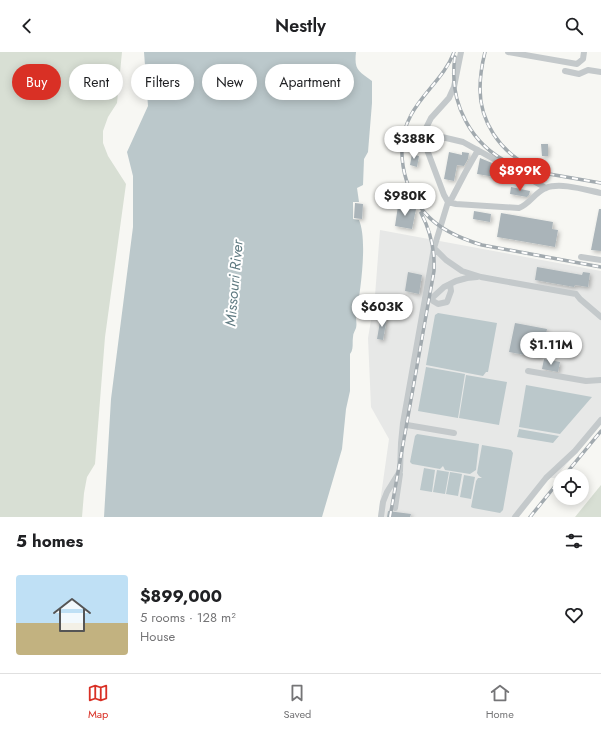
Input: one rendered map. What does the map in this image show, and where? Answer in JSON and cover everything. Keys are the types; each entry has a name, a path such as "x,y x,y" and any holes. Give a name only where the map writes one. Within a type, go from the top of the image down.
{"lane":[{"path":"461,52 454,87 449,98 431,118 425,133 426,147 448,202 456,204 519,208 526,206 539,192 546,188 562,186 601,193"},
{"path":"508,52 577,64 583,59 584,52"},
{"path":"565,71 579,74 588,70 601,72"},
{"path":"425,133 463,142 546,188"},
{"path":"395,508 400,471 403,423 429,298 434,248 448,202 452,198 478,150"},
{"path":"434,248 446,260 462,271 481,277 576,294 601,317"},
{"path":"581,257 601,260"},
{"path":"429,298 450,284 467,278 481,277"},
{"path":"429,298 435,303 447,302 450,284"},
{"path":"528,371 586,381 601,380"},
{"path":"515,517 546,478 575,451 601,420"},
{"path":"403,423 454,433"},
{"path":"381,517 383,502 387,492 400,471"}],"shaded area":[{"path":"0,52 122,52 121,64 69,64 69,100 117,100 108,117 103,131 103,143 108,156 126,184 105,337 95,464 87,477 82,517 0,517"},
{"path":"380,230 601,271 601,423 563,469 553,469 553,478 550,478 519,517 378,517 389,439 371,407 368,338 375,296"},
{"path":"601,485 601,517 575,517 585,505 589,505 589,500"}],"water":[{"name":"Missouri River","path":"144,52 356,52 356,66 358,70 372,81 372,103 368,152 364,159 363,185 357,188 359,202 353,202 353,219 359,220 362,229 363,254 356,326 353,334 350,354 350,391 346,409 342,449 322,517 104,517 111,399 133,227 133,176 127,152 148,106 148,100 194,100 194,64 145,64"},
{"path":"438,313 497,323 488,372 486,372 483,376 426,365 435,315"},
{"path":"426,367 465,374 458,418 418,411"},
{"path":"466,375 507,382 499,425 459,418"},
{"path":"526,385 592,397 560,434 519,427"},
{"path":"519,429 559,436 553,443 517,437"},
{"path":"417,434 479,444 476,470 470,474 445,470 443,466 440,469 412,464 410,462 415,436"},
{"path":"482,445 511,450 513,453 503,510 500,513 471,507 476,481 478,478 482,478 477,473"},
{"path":"424,468 435,470 432,492 420,490"},
{"path":"437,470 449,472 445,494 433,492"},
{"path":"450,472 462,474 458,496 446,494"},
{"path":"464,475 475,477 471,499 460,497"}],"building":[{"path":"541,144 548,144 548,156 542,156"},
{"path":"449,152 462,155 462,152 469,153 468,159 464,166 457,165 454,181 444,179"},
{"path":"412,154 419,156 417,167 410,165"},
{"path":"480,158 492,163 491,165 503,169 501,178 477,174"},
{"path":"511,187 530,191 529,195 527,197 510,194"},
{"path":"355,203 363,204 362,219 354,218"},
{"path":"398,206 416,209 412,229 395,226"},
{"path":"599,209 601,209 601,251 591,250"},
{"path":"474,211 491,214 490,222 473,219"},
{"path":"501,213 553,222 552,229 558,230 555,247 497,237"},
{"path":"537,267 582,275 583,272 590,273 588,287 575,285 574,287 535,280"},
{"path":"408,272 422,275 419,294 405,291"},
{"path":"381,316 387,317 383,340 377,339"},
{"path":"515,323 547,329 541,358 509,352"},
{"path":"568,344 572,344 576,350 572,356 568,356 564,352 564,348"},
{"path":"544,359 560,362 558,372 542,369"},
{"path":"388,511 411,514 410,517 387,517"}],"railway":[{"path":"454,52 440,77 416,107 406,127 403,140 403,166 411,192 418,204 438,225 459,237 474,243 601,267"},
{"path":"485,52 481,70 480,89 481,101 488,124 501,144 519,160 529,166"},
{"path":"455,57 455,90 459,106 475,135 486,147 499,157 522,168 601,183"},
{"path":"390,517 434,271 432,241 421,213"},
{"path":"570,469 601,431"},
{"path":"530,517 553,489"}]}
